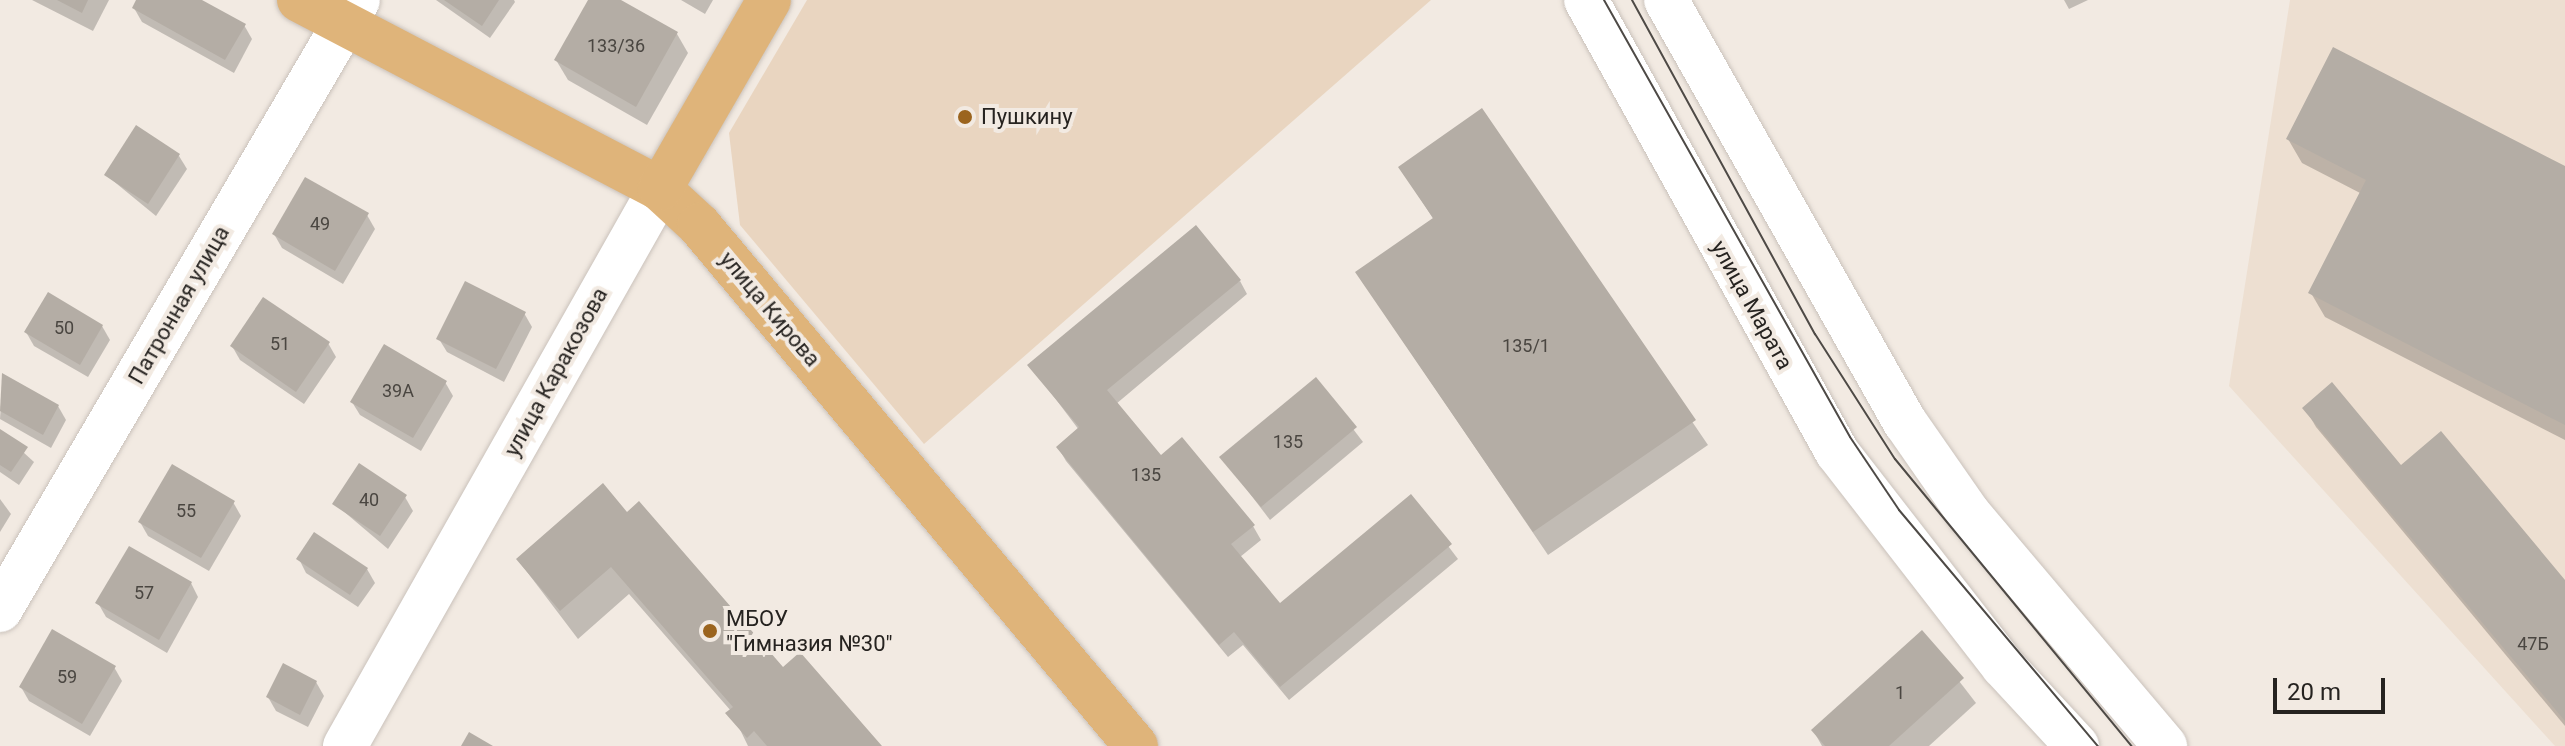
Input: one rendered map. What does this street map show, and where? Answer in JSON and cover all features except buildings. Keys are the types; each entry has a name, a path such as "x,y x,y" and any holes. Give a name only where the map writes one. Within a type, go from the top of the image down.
{"main road":[{"name":"улица Кирова","path":"299,0 351,12 660,189 699,225 1136,746"},
{"name":"улица Каракозова","path":"660,189 769,0"}],"street":[{"name":"улица Марата","path":"1586,0 1837,452 1946,593 2077,746"},
{"path":"1666,0 1905,422 1999,547 2165,746"},
{"name":"Патронная улица","path":"0,610 351,12"},
{"name":"улица Каракозова","path":"345,746 660,189"},
{"path":"1946,593 1999,547"}],"shaded area":[{"path":"807,0 1431,0 924,444 740,225 729,133"},
{"path":"2290,0 2565,0 2565,746 2555,746 2229,386"}],"tram line":[{"path":"1604,0 1850,437 1899,510 2098,746"},
{"path":"1632,0 1815,334 1895,459 2132,746"}],"place":[{"name":"Пушкину","path":"965,117"},
{"name":"МБОУ \"Гимназия №30\"","path":"710,631"}]}
